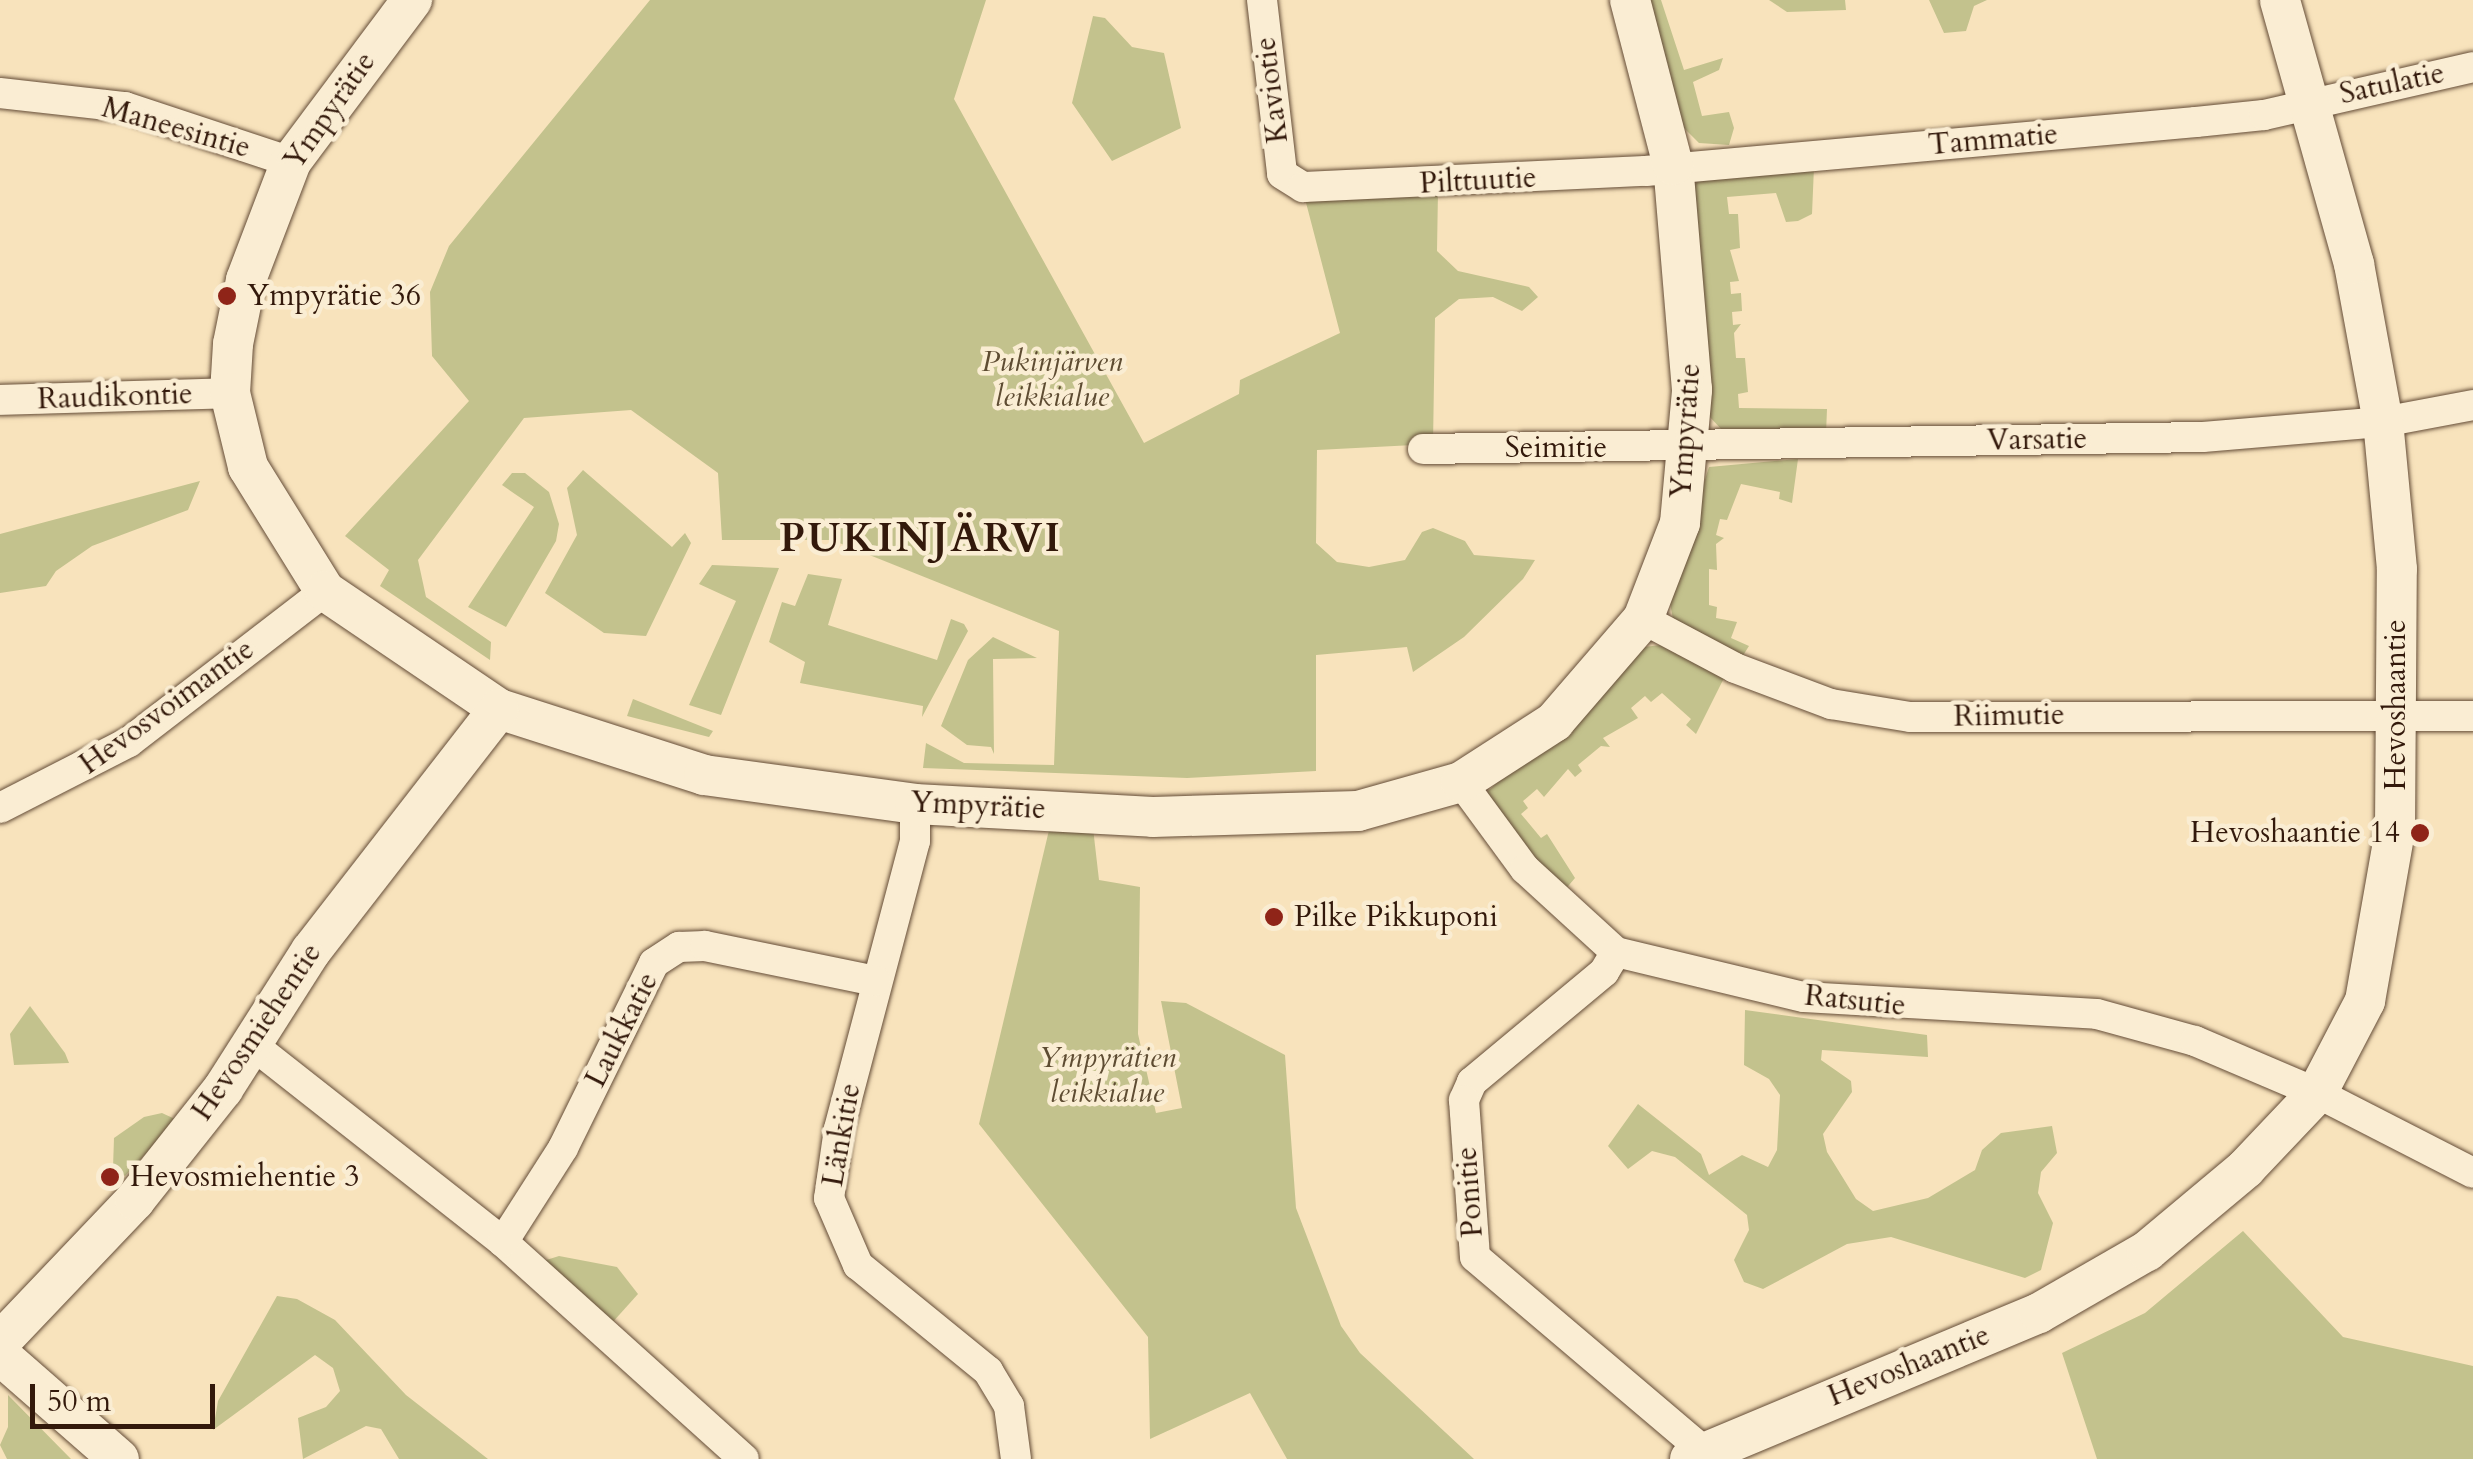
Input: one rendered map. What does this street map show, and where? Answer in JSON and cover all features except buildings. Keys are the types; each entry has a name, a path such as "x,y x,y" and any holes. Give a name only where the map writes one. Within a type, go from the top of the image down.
{"street":[{"name":"Ympyrätie","path":"412,0 291,162 246,280 230,392 248,467 325,591 499,709 704,774 915,804 1152,817 1358,811 1460,782 1554,722 1643,619 1680,523 1690,447 1691,334 1673,165 1630,0"},
{"name":"Kaviotie","path":"1262,0 1283,180"},
{"name":"Hevoshaantie","path":"1698,1456 2039,1313 2147,1252 2245,1170 2317,1092 2365,1000 2379,944 2394,830 2397,569 2383,422 2354,264 2280,0"},
{"name":"Satulatie","path":"2312,104 2473,67"},
{"name":"Maneesintie","path":"0,93 124,107 291,162"},
{"name":"Tammatie","path":"1673,165 2182,124 2312,104"},
{"name":"Pilttuutie","path":"1283,180 1303,187 1458,183 1673,165"},
{"name":"Raudikontie","path":"0,400 230,392"},
{"path":"2383,422 2473,405"},
{"name":"Varsatie","path":"1690,447 2203,437 2383,422"},
{"name":"Seimitie","path":"1422,449 1690,447"},
{"name":"Hevosvoimantie","path":"0,808 129,742 325,591"},
{"name":"Riimutie","path":"1643,619 1735,668 1831,704 1910,717 2473,716"},
{"name":"Hevosmiehentie","path":"0,1342 135,1200 254,1046 311,951 499,709"},
{"name":"Ratsutie","path":"1460,782 1524,869 1616,952 1804,997 2097,1014 2195,1040 2317,1092 2473,1173"},
{"name":"Länkitie","path":"915,804 915,841 875,981 830,1198 858,1265 988,1371 1010,1406 1016,1459"},
{"name":"Laukkatie","path":"503,1242 562,1148 654,963 679,947 706,946 875,981"},
{"name":"Ponitie","path":"1616,952 1604,972 1468,1091 1475,1257 1698,1456"},
{"path":"254,1046 503,1242 744,1459"},
{"path":"0,1355 119,1459"}],"green space":[{"name":"Pukinjärven leikkialue","path":"650,0 986,0 954,99 1144,443 1239,394 1240,380 1340,333 1304,195 1438,191 1437,251 1458,271 1529,287 1538,297 1522,311 1493,297 1459,299 1435,318 1433,444 1317,450 1316,543 1337,562 1369,567 1405,560 1422,532 1433,528 1465,541 1474,555 1535,560 1523,579 1464,637 1413,672 1407,647 1316,655 1316,771 1187,778 923,768 926,743 964,763 1054,765 1059,631 832,540 722,540 718,473 631,410 524,418 418,560 426,597 491,642 490,660 380,586 389,570 345,536 469,401 432,356 430,292 449,246"},
{"path":"1645,0 1661,0 1684,70 1723,58 1719,70 1693,82 1702,116 1729,112 1734,128 1729,145 1699,143 1684,128"},
{"path":"1769,0 1845,0 1846,10 1787,12"},
{"path":"1929,0 1987,0 1974,6 1966,31 1944,33"},
{"path":"1093,16 1105,18 1132,47 1164,53 1181,128 1112,161 1072,103"},
{"path":"1814,167 1812,214 1798,221 1786,222 1776,193 1727,197 1729,214 1738,214 1740,248 1730,250 1739,281 1730,282 1731,294 1741,293 1742,311 1732,312 1733,325 1741,324 1734,333 1736,358 1745,358 1748,392 1738,394 1739,408 1827,409 1826,434 1723,431 1707,414 1694,186 1700,177"},
{"path":"1798,459 1792,503 1779,499 1780,492 1741,484 1727,520 1720,519 1716,535 1724,538 1716,544 1717,570 1709,569 1709,605 1717,607 1716,618 1737,622 1731,638 1749,646 1742,657 1673,619 1668,593 1709,467"},
{"path":"583,470 672,547 685,533 691,543 646,636 604,633 545,593 577,535 567,488"},
{"path":"512,473 525,473 549,492 559,524 556,541 506,627 468,607 534,507 502,485"},
{"path":"200,481 188,510 92,546 56,571 46,586 0,593 0,534"},
{"path":"712,565 779,568 721,715 689,705 736,601 699,584"},
{"path":"808,574 842,579 828,625 937,660 951,619 964,624 968,631 922,717 923,706 800,683 805,662 769,642 782,602 795,606"},
{"path":"993,637 1037,658 993,659 994,754 991,747 967,745 941,726 968,660"},
{"path":"1661,645 1724,678 1696,734 1686,725 1691,719 1662,693 1651,702 1645,696 1631,708 1638,718 1603,738 1610,747 1601,746 1578,765 1582,771 1575,777 1568,769 1544,797 1537,789 1523,801 1528,808 1521,814 1541,838 1547,834 1575,878 1564,891 1486,800 1488,791 1644,647"},
{"path":"633,699 713,731 709,737 627,716"},
{"name":"Ympyrätien leikkialue","path":"1050,826 1093,828 1099,880 1140,887 1138,1034 1156,1113 1182,1108 1161,1001 1186,1003 1285,1055 1296,1208 1341,1326 1360,1353 1474,1459 1287,1459 1250,1393 1150,1439 1148,1337 979,1124"},
{"path":"30,1006 69,1063 14,1065 10,1034"},
{"path":"1745,1010 1927,1035 1928,1057 1822,1050 1821,1060 1851,1081 1852,1092 1823,1134 1827,1152 1856,1199 1873,1211 1928,1198 1975,1170 1982,1150 2001,1133 2052,1126 2057,1153 2041,1172 2038,1193 2053,1223 2041,1270 2025,1278 1891,1237 1847,1244 1763,1289 1744,1282 1734,1260 1749,1230 1747,1215 1675,1157 1652,1151 1628,1169 1608,1146 1638,1104 1701,1154 1709,1175 1742,1155 1768,1167 1777,1150 1780,1095 1769,1079 1744,1065"},
{"path":"162,1113 177,1120 125,1176 113,1168 114,1138 144,1117"},
{"path":"2243,1231 2343,1337 2473,1366 2473,1459 2097,1459 2062,1353 2145,1313"},
{"path":"559,1256 617,1267 638,1294 611,1324 540,1262"},
{"path":"277,1296 297,1299 335,1320 406,1395 488,1459 399,1459 381,1429 366,1426 303,1459 298,1418 326,1407 340,1391 333,1368 315,1355 213,1430 218,1401"},
{"path":"8,1395 71,1459 7,1459 0,1445 8,1427"}],"place":[{"name":"Ympyrätie 36","path":"227,296"},
{"name":"Hevoshaantie 14","path":"2420,833"},
{"name":"Pilke Pikkuponi","path":"1274,917"},
{"name":"Hevosmiehentie 3","path":"110,1177"}],"district":[{"name":"PUKINJÄRVI","path":"921,539"}]}
